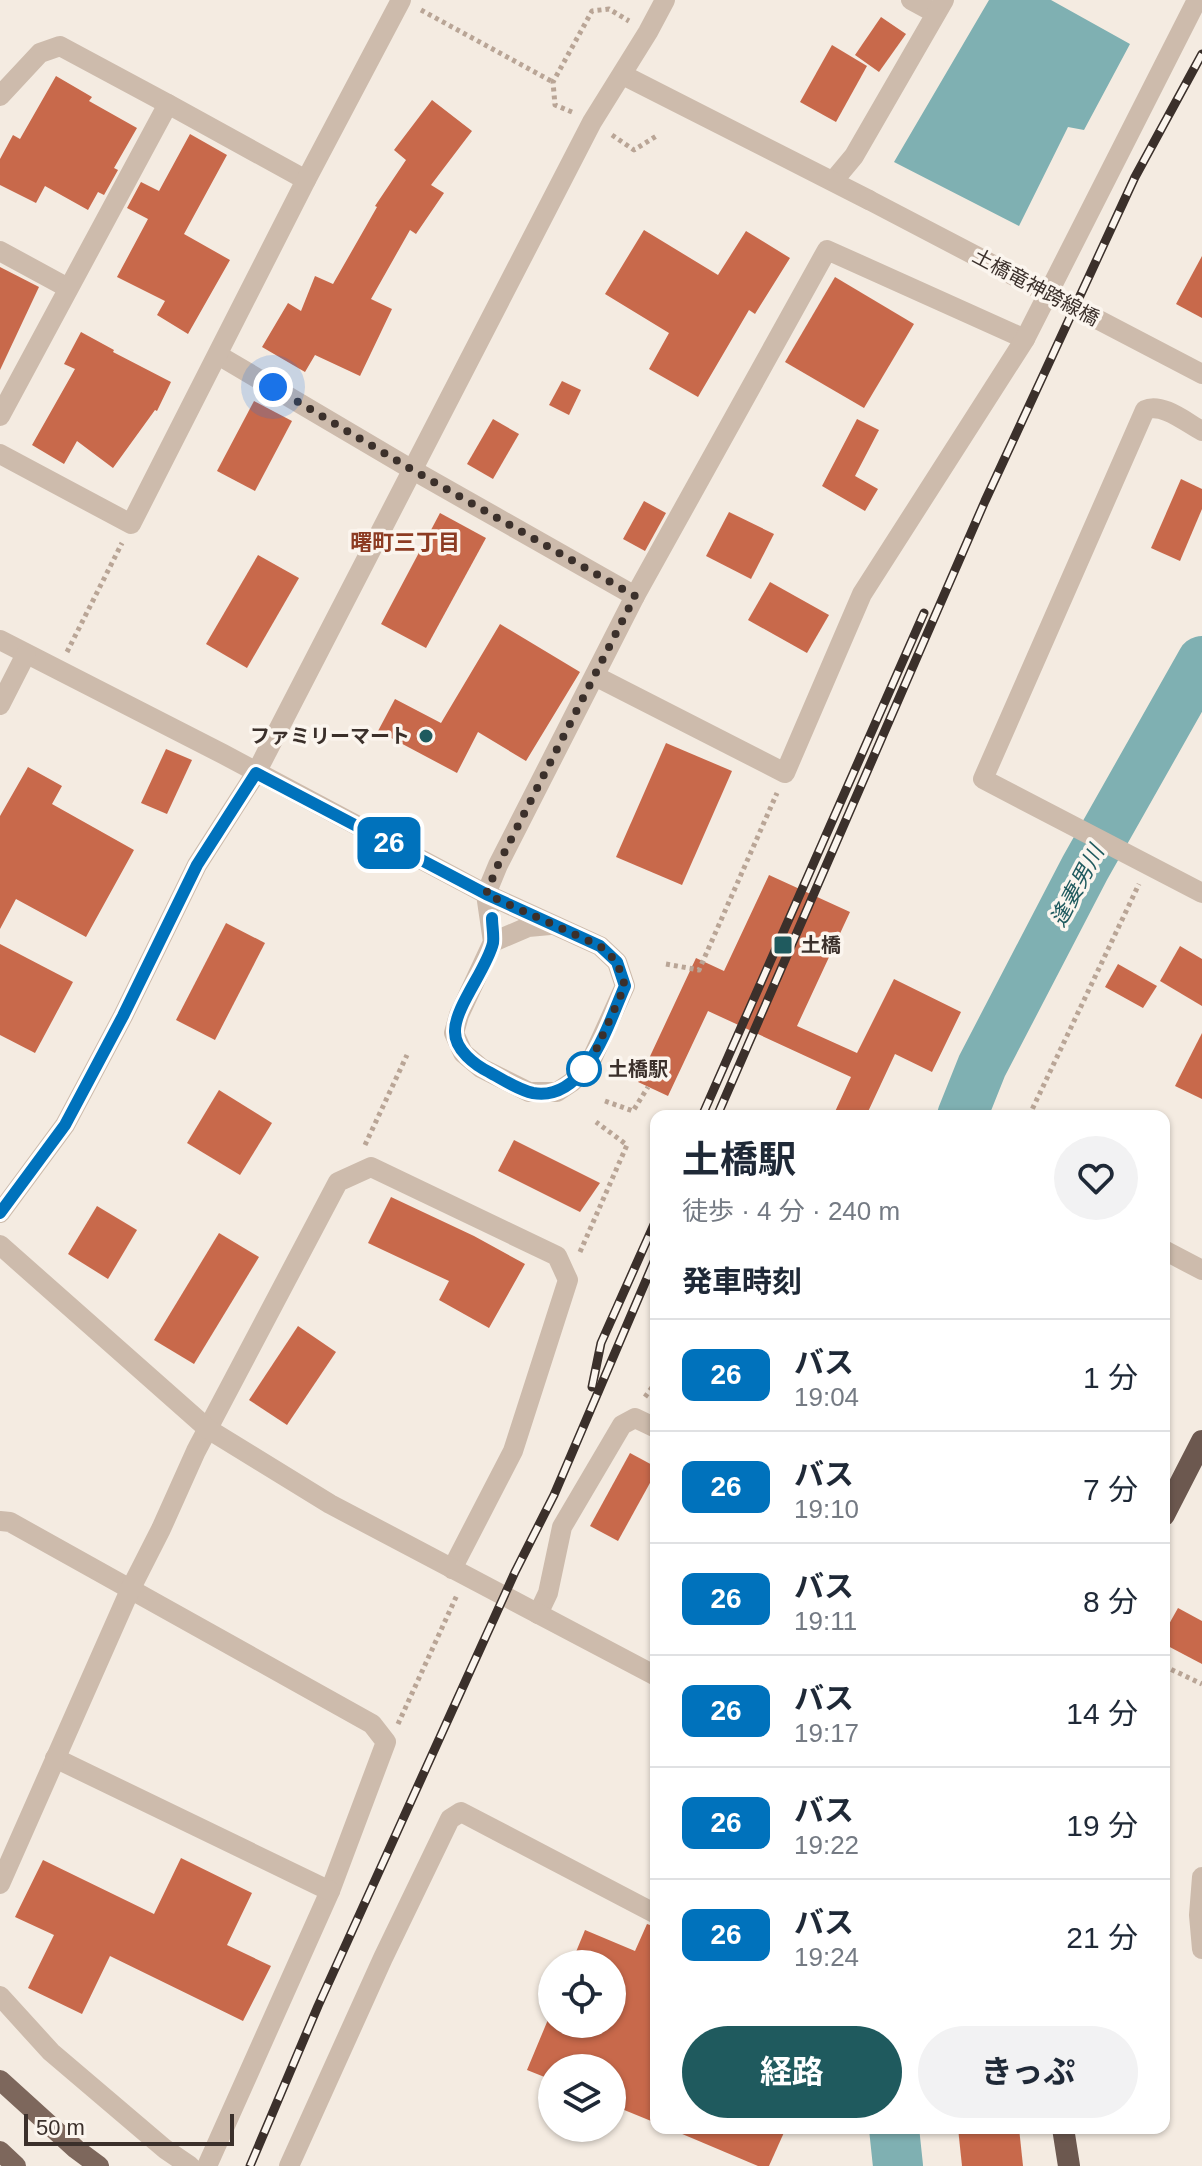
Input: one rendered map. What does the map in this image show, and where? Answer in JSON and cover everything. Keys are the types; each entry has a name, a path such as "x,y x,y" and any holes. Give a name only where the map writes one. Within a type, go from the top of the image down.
{"highway":[{"path":"1170,1503 1202,1441"},
{"path":"1064,2134 1069,2166"}],"main road":[{"path":"0,2080 99,2166"},
{"path":"0,2151 16,2166"}],"street":[{"path":"0,1213 65,1125 197,865 256,773 592,122 623,75 665,0"},
{"path":"834,180 854,156 940,7 911,0"},
{"path":"595,676 785,773 862,594 1025,339 1197,0"},
{"path":"0,454 131,524 306,180 409,4"},
{"path":"0,96 40,53 60,46 306,180"},
{"name":"土橋竜神跨線橋","path":"623,75 834,180 1202,374"},
{"path":"0,416 168,104"},
{"path":"0,640 486,894 600,946 617,962 625,986 591,1061 572,1082 557,1092 529,1092 481,1068 463,1053 454,1033 459,1015 493,942 486,894 635,596 827,250 1025,339"},
{"path":"0,251 68,288"},
{"path":"218,355 635,596"},
{"path":"1202,431 1161,409 1152,407 1145,410 983,779 1202,893"},
{"path":"0,705 26,654"},
{"path":"493,942 528,927 553,925"},
{"path":"0,1884 130,1590 208,1429 338,1182 371,1167 557,1256 568,1280 513,1451 452,1569"},
{"path":"0,1245 208,1429 330,1504 650,1673"},
{"path":"1170,1253 1202,1270"},
{"path":"538,1614 548,1593 562,1527 622,1425 635,1418 650,1425"},
{"path":"0,1521 10,1522 372,1724 386,1742 330,1891 207,2166"},
{"path":"55,1758 330,1891"},
{"path":"289,2166 450,1819 461,1812 650,1911"},
{"path":"1202,1877 1199,1915 1202,1949"},
{"path":"0,1996 51,2052 165,2149 190,2166"}],"path":[{"path":"409,4 553,82"},
{"path":"57,670 131,524"},
{"path":"666,964 699,970 785,773"},
{"path":"1032,1110 1148,865"},
{"path":"350,1175 407,1055"},
{"path":"605,1101 633,1111 648,1087"},
{"path":"568,1280 627,1145 596,1122"},
{"path":"386,1742 402,1720 458,1594"},
{"path":"1170,1669 1202,1684"}],"water":[{"path":"989,0 1051,0 1130,44 1084,130 1068,127 1019,226 894,162"}],"building":[{"path":"881,17 906,34 879,72 855,55"},
{"path":"832,45 867,66 836,122 800,102"},
{"path":"56,76 92,97 89,101 137,128 114,168 118,170 104,195 98,192 88,210 45,186 36,203 0,185 0,159 13,135 20,139"},
{"path":"432,100 472,131 431,185 444,193 416,234 410,230 371,299 392,309 360,376 315,355 305,372 262,347 288,303 301,311 315,276 333,284 375,206 406,160 394,150"},
{"path":"190,134 227,155 184,234 230,260 188,334 157,315 165,301 117,277 148,219 127,208 141,182 159,191"},
{"path":"644,230 718,275 746,231 790,258 755,314 749,310 698,397 649,369 669,333 605,294"},
{"path":"1202,256 1202,318 1176,304"},
{"path":"0,267 39,287 0,370"},
{"path":"835,277 914,324 864,408 785,362"},
{"path":"81,332 171,382 157,411 113,468 77,441 64,464 32,445 75,369 64,364"},
{"path":"562,381 581,390 569,415 549,405"},
{"path":"254,401 292,421 255,491 217,471"},
{"path":"493,419 519,434 493,479 467,464"},
{"path":"857,419 879,430 855,476 878,489 865,511 822,486"},
{"path":"1181,479 1202,489 1202,509 1180,561 1151,548"},
{"path":"644,501 666,513 645,551 623,539"},
{"path":"729,512 774,534 751,579 706,556"},
{"path":"440,513 486,538 426,648 381,624"},
{"path":"258,555 299,578 247,668 206,644"},
{"path":"770,582 829,615 807,653 748,620"},
{"path":"500,624 580,672 526,761 478,732 457,773 378,731 395,699 441,723"},
{"path":"666,743 732,771 682,885 616,857"},
{"path":"166,749 192,760 167,814 141,803"},
{"path":"28,767 62,786 52,804 134,850 86,937 16,899 0,929 0,816"},
{"path":"769,875 850,912 797,1026 857,1053 894,979 961,1012 932,1072 895,1054 869,1110 836,1110 851,1077 708,1011 668,1096 638,1082 696,958 724,971"},
{"path":"226,923 265,943 215,1040 176,1020"},
{"path":"0,944 73,982 35,1053 0,1035"},
{"path":"1180,946 1202,959 1202,1006 1160,981"},
{"path":"1118,964 1157,986 1143,1008 1105,987"},
{"path":"1202,1033 1202,1099 1175,1086"},
{"path":"219,1090 272,1123 240,1175 187,1143"},
{"path":"514,1140 600,1183 580,1212 498,1171"},
{"path":"391,1197 525,1264 489,1328 439,1300 449,1281 368,1243"},
{"path":"97,1206 137,1230 108,1279 68,1254"},
{"path":"219,1233 259,1257 194,1364 154,1340"},
{"path":"298,1326 336,1352 287,1425 249,1400"},
{"path":"630,1453 650,1464 650,1483 618,1541 590,1526"},
{"path":"1178,1608 1202,1621 1202,1664 1170,1647 1170,1622"},
{"path":"181,1858 252,1893 227,1945 271,1966 243,2021 110,1956 82,2014 28,1988 54,1935 15,1917 43,1860 154,1914"},
{"path":"647,1924 650,1925 650,2121 626,2111 626,2054 538,2054 538,2074 527,2070 540,2038 626,2038 626,1950 577,1950 585,1930 635,1951"},
{"path":"682,2134 783,2134 769,2166 758,2166"},
{"path":"959,2134 1020,2134 1023,2166 962,2166"}],"waterway":[{"name":"逢妻男川","path":"964,1110 982,1066 1085,868 1202,661"},
{"name":"逢妻男川","path":"895,2134 898,2166"}],"railway":[{"path":"720,1110 985,501 1135,177 1202,54"},
{"path":"705,1110 924,613"},
{"path":"592,1387 601,1343 650,1233"},
{"path":"250,2166 318,2006 515,1572 554,1495 650,1271"}],"bus line":[{"name":"26","path":"0,1213 65,1125 197,865 256,773 486,894 600,946 617,962 625,986 591,1061 572,1082 557,1092 529,1092 481,1068 463,1053 454,1033 459,1015 493,942 492,918"}],"place":[{"name":"ファミリーマート","path":"426,736"},
{"name":"土橋","path":"783,945"},
{"name":"土橋駅","path":"584,1069"}],"district":[{"name":"曙町三丁目","path":"405,542"}],"route":[{"path":"273,387 635,596 486,894 600,946 617,962 625,986 591,1061 584,1069"}]}
